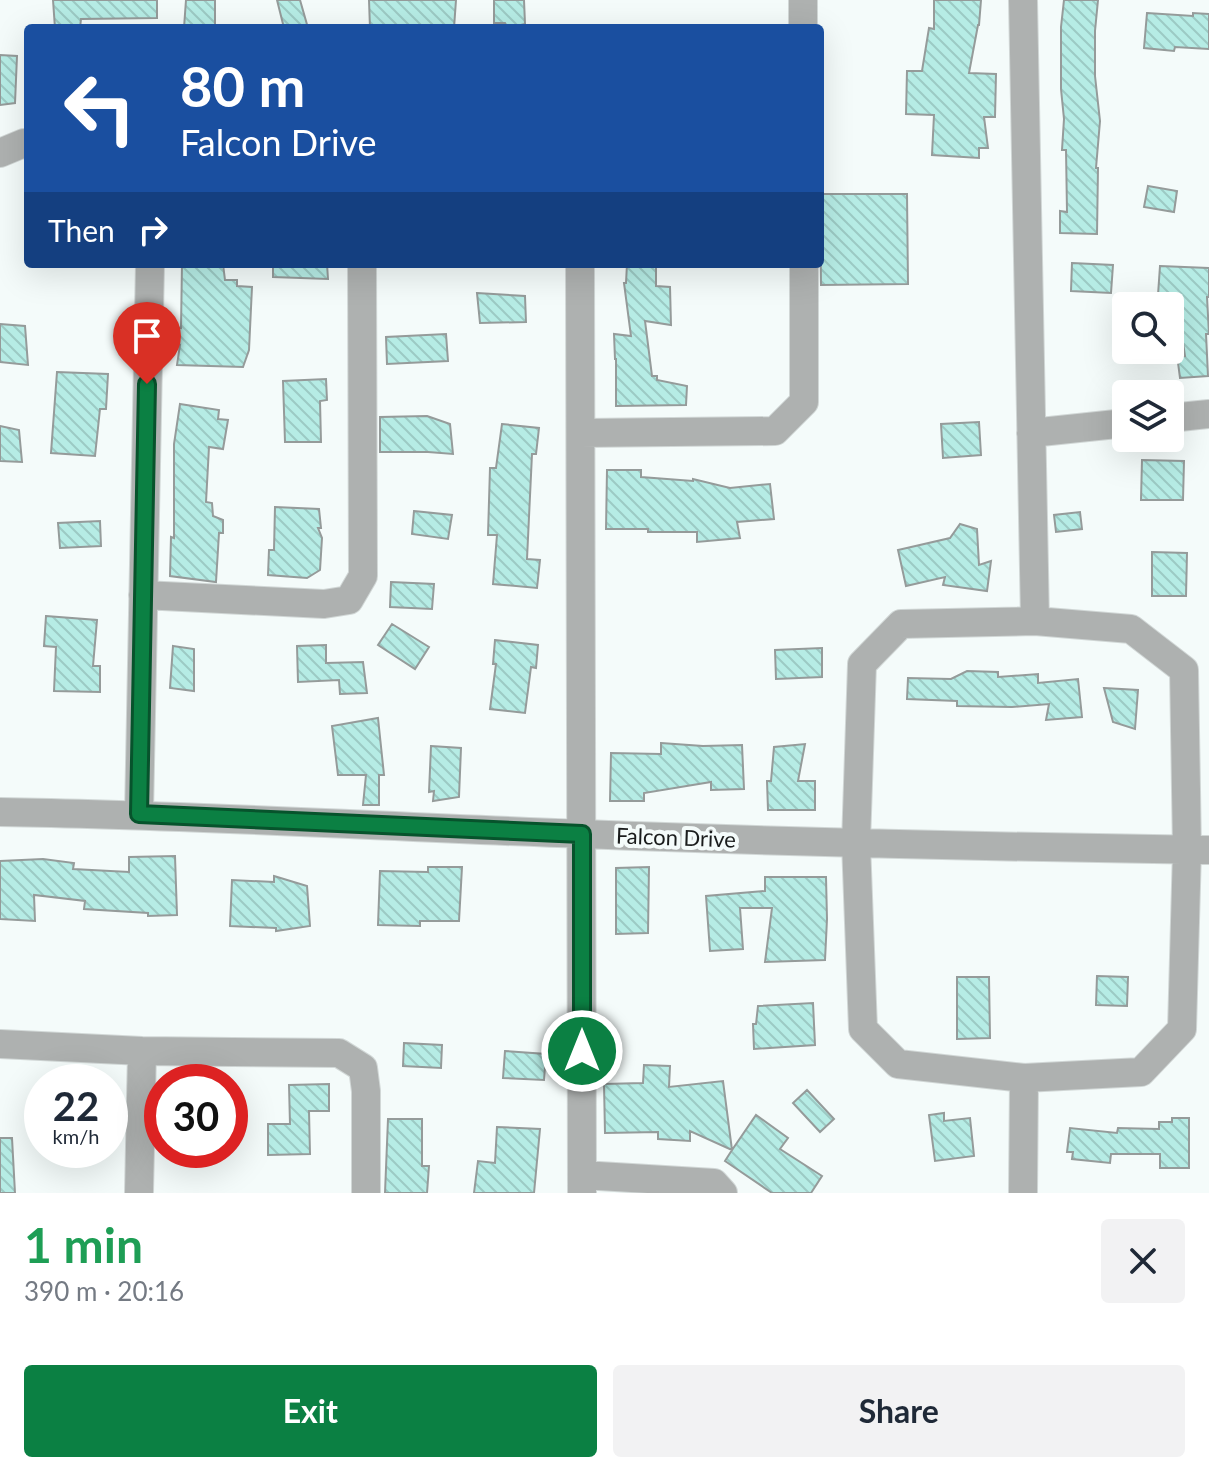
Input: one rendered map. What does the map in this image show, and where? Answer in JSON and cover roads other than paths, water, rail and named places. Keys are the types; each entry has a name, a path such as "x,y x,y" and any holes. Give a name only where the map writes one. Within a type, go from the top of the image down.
{"street":[{"path":"803,0 803,24"},
{"path":"1023,0 1035,621"},
{"path":"0,153 24,143"},
{"path":"139,814 150,268"},
{"path":"143,595 324,604 349,600 363,576 362,268"},
{"path":"580,268 582,1184 714,1183 723,1193"},
{"path":"581,433 775,431 804,402 804,268"},
{"path":"1184,417 1209,414"},
{"path":"1031,433 1112,424"},
{"path":"1035,621 1131,629 1184,670 1198,850 1182,1029 1141,1072 1024,1078 898,1064 863,1029 856,843 862,664 901,624 1035,621"},
{"name":"Falcon Drive","path":"0,812 139,814 856,843 1198,850"},
{"path":"0,1044 142,1051 339,1053 363,1068 366,1091 366,1193"},
{"path":"139,1193 142,1051"},
{"path":"1023,1193 1024,1078"}]}
